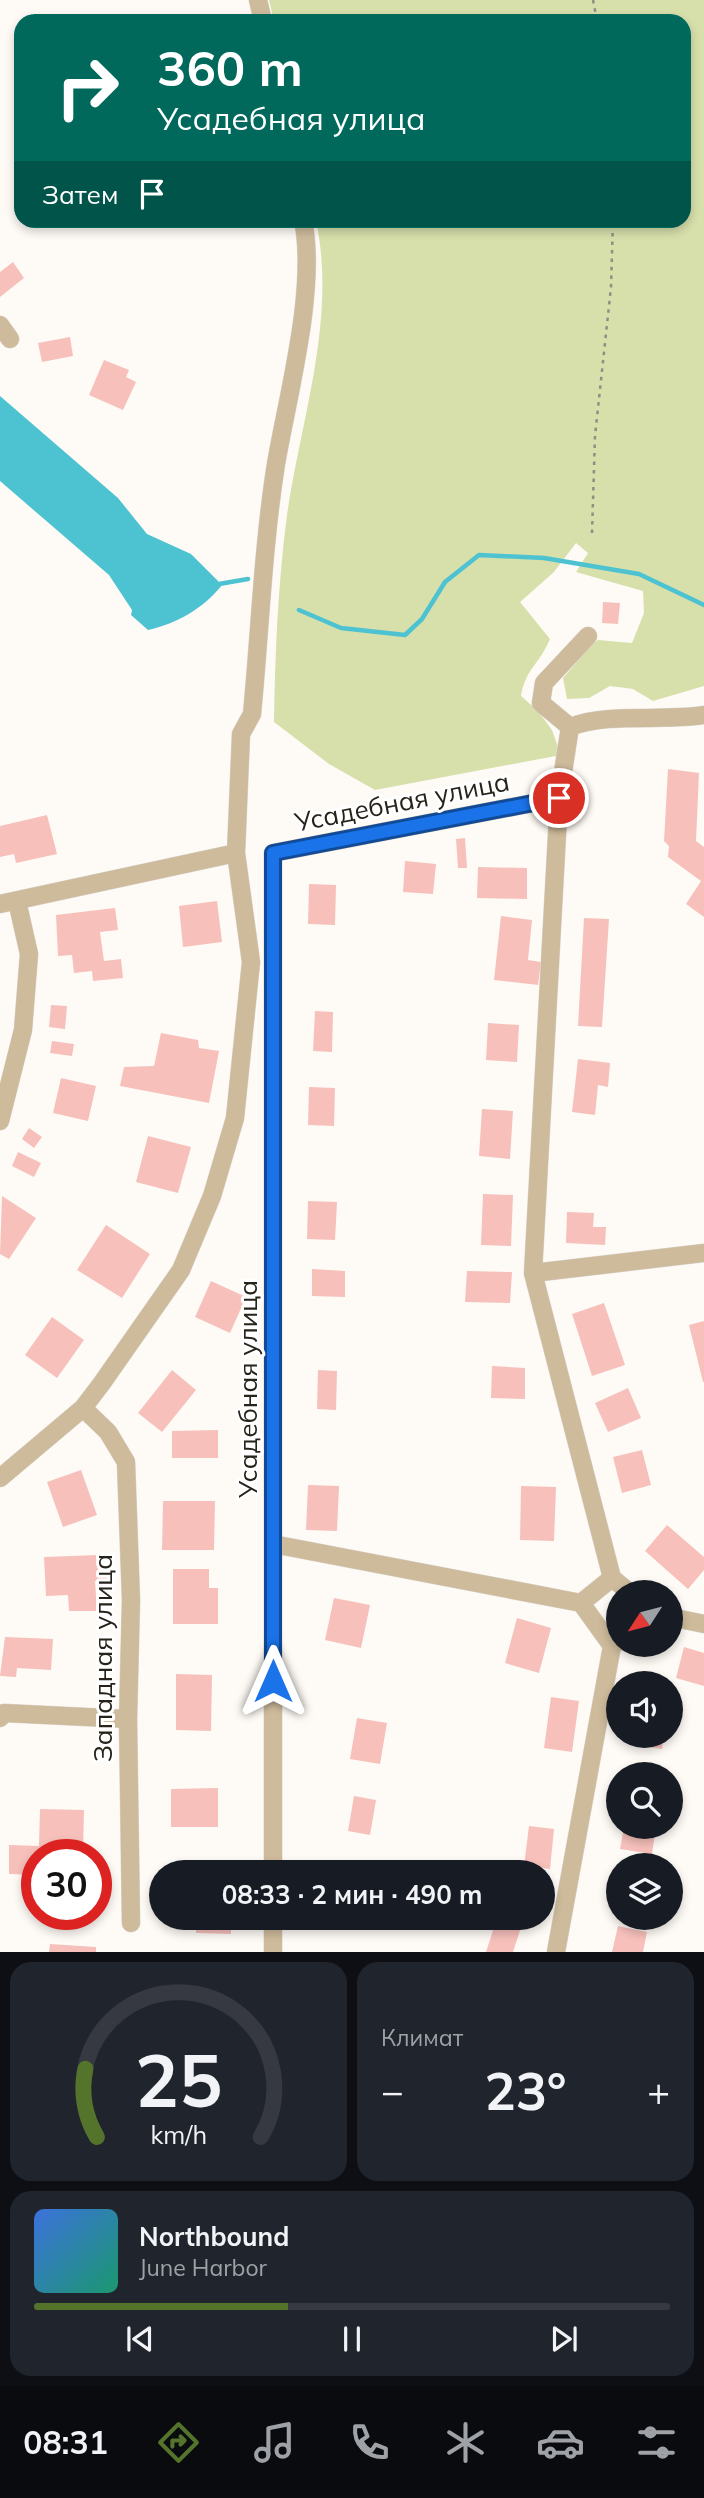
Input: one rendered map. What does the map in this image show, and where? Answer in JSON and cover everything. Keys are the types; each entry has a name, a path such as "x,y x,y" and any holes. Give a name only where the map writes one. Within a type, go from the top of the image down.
{"street":[{"path":"0,1478 83,1408 181,1270 212,1196 235,1118 251,962 236,853 242,734 252,714 276,466 298,339 309,247 305,228"},
{"path":"570,727 541,703 544,683 588,636"},
{"path":"570,727 592,719 637,720 704,715"},
{"path":"570,727 559,798 533,1273 614,1580"},
{"name":"Усадебная улица","path":"273,1860 273,853 559,798"},
{"path":"0,1121 23,1030 29,954 9,903 236,853"},
{"path":"533,1273 704,1253"},
{"name":"Западная улица","path":"83,1408 108,1432 126,1462 131,1600 128,1718 131,1923"},
{"path":"273,1544 581,1603 606,1633"},
{"path":"581,1603 612,1578"},
{"path":"683,1620 704,1624"},
{"path":"556,1952 613,1657"},
{"path":"0,1718 4,1713 128,1718"},
{"path":"273,1930 273,1952"}],"path":[{"path":"592,533 595,436 611,287 612,228"}],"green space":[{"path":"269,0 704,0 704,686 653,701 633,689 610,686 589,698 567,699 563,678 593,643 598,640 632,643 644,613 643,591 576,572 588,553 576,543 554,572 520,602 550,639 529,673 521,696 538,711 552,730 561,755 375,790 329,764 274,722 278,618 287,515 320,331 321,258 317,228 691,228 691,14 272,14"}],"water":[{"path":"0,396 118,498 147,534 191,554 222,585 215,593 189,614 148,630 131,615 132,610 109,575 0,481"}],"building":[{"path":"13,262 24,278 0,297 0,272"},
{"path":"70,337 73,356 42,362 38,343"},
{"path":"104,360 129,370 126,377 136,382 123,410 89,395"},
{"path":"603,602 620,603 618,624 602,623"},
{"path":"668,769 699,773 696,841 704,847 704,917 686,904 701,881 668,857 669,846 664,841"},
{"path":"47,815 57,854 16,863 14,854 0,857 0,826"},
{"path":"465,838 467,868 458,868 456,839"},
{"path":"405,861 436,864 433,894 403,892"},
{"path":"478,867 527,868 527,899 477,898"},
{"path":"309,884 336,885 335,925 308,924"},
{"path":"217,901 222,942 183,947 179,906"},
{"path":"115,908 118,930 100,932 104,961 121,959 123,978 93,981 92,971 74,973 72,955 58,956 56,915"},
{"path":"501,916 532,920 528,960 541,962 538,985 494,980"},
{"path":"584,918 609,919 602,1027 578,1026"},
{"path":"51,1005 67,1006 65,1029 49,1027"},
{"path":"315,1011 333,1012 332,1052 313,1051"},
{"path":"488,1023 519,1025 517,1062 486,1060"},
{"path":"161,1033 198,1040 199,1048 219,1051 209,1103 120,1086 124,1067 154,1066"},
{"path":"52,1041 74,1044 72,1056 50,1053"},
{"path":"578,1059 610,1063 608,1087 598,1085 595,1115 572,1112"},
{"path":"61,1078 96,1086 88,1121 53,1113"},
{"path":"309,1087 335,1088 334,1126 308,1125"},
{"path":"482,1109 513,1111 510,1159 479,1156"},
{"path":"29,1128 42,1137 34,1148 22,1139"},
{"path":"148,1136 191,1147 178,1193 136,1182"},
{"path":"18,1152 41,1163 34,1177 12,1166"},
{"path":"483,1194 513,1195 511,1246 481,1245"},
{"path":"2,1196 36,1218 9,1259 0,1254"},
{"path":"308,1201 337,1202 335,1240 307,1239"},
{"path":"567,1212 594,1213 593,1227 606,1227 605,1245 566,1243"},
{"path":"106,1225 150,1254 122,1298 77,1270"},
{"path":"312,1269 345,1271 345,1297 312,1296"},
{"path":"467,1271 512,1272 510,1303 465,1302"},
{"path":"211,1281 246,1297 230,1333 195,1317"},
{"path":"604,1303 625,1365 592,1376 572,1314"},
{"path":"52,1317 84,1340 57,1378 25,1355"},
{"path":"704,1321 704,1382 703,1382 689,1325"},
{"path":"492,1366 525,1368 525,1399 491,1398"},
{"path":"172,1370 196,1390 162,1432 138,1413"},
{"path":"318,1370 337,1371 336,1410 317,1409"},
{"path":"628,1388 641,1418 608,1432 595,1403"},
{"path":"218,1430 218,1458 172,1458 172,1431"},
{"path":"642,1450 651,1485 622,1493 613,1457"},
{"path":"81,1470 97,1515 63,1527 47,1482"},
{"path":"308,1485 339,1486 337,1531 306,1530"},
{"path":"521,1486 556,1487 554,1541 520,1540"},
{"path":"163,1501 215,1501 214,1550 162,1550"},
{"path":"667,1525 704,1557 704,1570 688,1589 683,1585 683,1580 678,1580 645,1551"},
{"path":"98,1555 98,1570 107,1570 107,1581 95,1581 97,1611 69,1611 68,1595 46,1596 44,1557"},
{"path":"173,1569 209,1569 209,1588 218,1588 218,1624 173,1624"},
{"path":"334,1598 370,1605 361,1648 325,1640"},
{"path":"517,1618 551,1628 539,1673 505,1663"},
{"path":"5,1637 53,1639 51,1670 17,1668 16,1677 0,1676"},
{"path":"684,1647 704,1653 704,1686 683,1680 683,1671 678,1671"},
{"path":"176,1674 212,1675 211,1731 176,1730"},
{"path":"551,1697 579,1701 572,1752 544,1748"},
{"path":"357,1718 387,1723 380,1764 350,1759"},
{"path":"218,1788 218,1827 171,1827 171,1789"},
{"path":"354,1796 376,1800 370,1835 348,1831"},
{"path":"40,1809 84,1810 83,1839 39,1839"},
{"path":"529,1826 554,1829 551,1860 525,1860"},
{"path":"622,1839 654,1839 652,1853 620,1849"},
{"path":"9,1845 21,1845 21,1874 9,1874"},
{"path":"196,1930 231,1930 231,1934 196,1933"},
{"path":"493,1930 520,1930 513,1952 486,1952"},
{"path":"617,1930 647,1932 643,1952 612,1952"},
{"path":"50,1944 96,1947 96,1952 49,1952"}],"waterway":[{"path":"299,610 341,628 405,635 422,619 445,582 479,555 544,558 639,574 704,605"},
{"path":"219,584 248,579"}],"route":[{"path":"273,1681 276,1068 273,853 559,798"}]}
